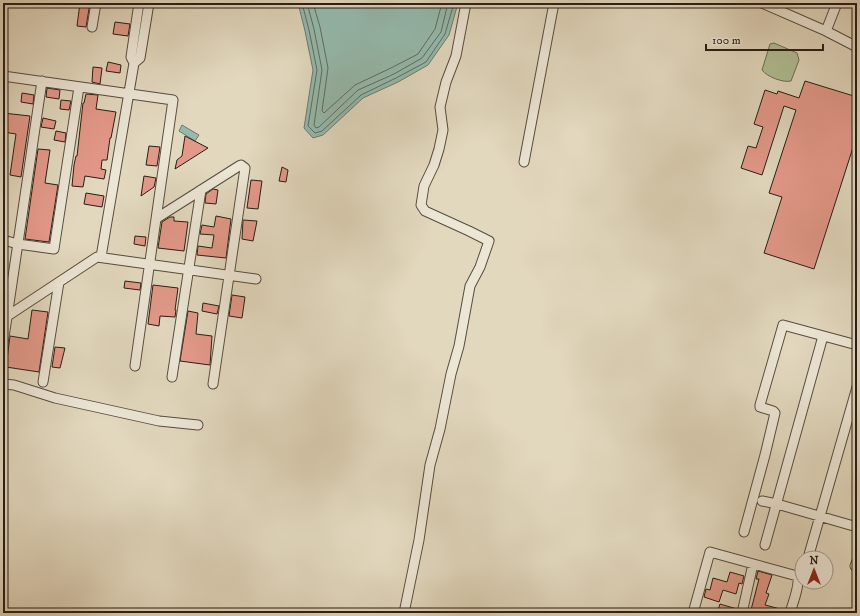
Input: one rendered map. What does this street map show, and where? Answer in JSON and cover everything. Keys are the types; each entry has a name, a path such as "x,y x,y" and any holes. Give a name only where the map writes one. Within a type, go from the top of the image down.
{"street":[{"path":"92,27 96,3"},
{"path":"101,257 134,63 131,56 139,3"},
{"path":"134,63 140,58 149,3"},
{"path":"404,613 419,540 430,465 440,429 450,374 459,346 470,286 480,267 489,242 469,231 424,212 421,205 424,186 434,165 439,149 443,130 440,107 446,82 456,56 466,3"},
{"path":"524,162 554,3"},
{"path":"762,3 826,31 857,47"},
{"path":"826,31 836,3"},
{"path":"3,76 173,100 136,366"},
{"path":"3,344 5,318 18,244 42,81"},
{"path":"3,240 18,244 54,249 79,87"},
{"path":"156,218 239,166 242,165 245,168 213,384"},
{"path":"172,377 190,270 201,190"},
{"path":"5,318 96,257 256,279"},
{"path":"43,382 59,282"},
{"path":"744,532 775,413 760,407 760,404 784,325 857,345"},
{"path":"765,545 823,336"},
{"path":"3,384 14,385 55,398 159,421 198,425"},
{"path":"810,550 857,387"},
{"path":"762,501 857,527"},
{"path":"693,613 710,552 797,576 798,584 790,613"},
{"path":"742,613 753,564"}],"green space":[{"path":"774,43 797,53 799,60 791,81 776,79 764,73 762,70 770,44"}],"water":[{"path":"298,3 458,3 449,35 428,65 398,82 363,98 323,135 313,138 304,128 313,70"},
{"path":"182,125 199,135 195,141 179,131"}],"building":[{"path":"80,3 90,3 86,27 77,26"},
{"path":"115,22 130,24 128,36 113,34"},
{"path":"108,62 121,65 120,73 106,71"},
{"path":"93,67 102,68 100,84 92,82"},
{"path":"805,81 857,97 857,135 814,269 764,253 782,197 769,193 796,110 784,106 762,175 741,168 748,146 756,148 763,127 754,124 765,90 777,94 778,91 799,98"},
{"path":"47,88 60,90 59,99 46,97"},
{"path":"22,93 34,95 33,104 21,102"},
{"path":"86,94 98,95 96,109 116,112 107,160 102,160 101,169 106,170 104,179 85,176 83,187 72,186 83,103"},
{"path":"61,100 71,101 69,110 60,109"},
{"path":"3,113 30,116 21,177 10,175 16,134 3,132"},
{"path":"43,118 56,121 54,129 41,127"},
{"path":"56,131 66,133 65,142 54,140"},
{"path":"185,136 208,148 175,169 177,160 182,156"},
{"path":"149,146 160,147 157,166 146,165"},
{"path":"38,149 50,150 45,183 58,185 49,242 25,239"},
{"path":"282,167 288,170 286,182 279,181"},
{"path":"144,176 156,178 154,187 141,196"},
{"path":"251,180 262,181 258,209 247,208"},
{"path":"213,189 218,190 216,204 205,203 206,194"},
{"path":"86,193 104,196 102,207 84,204"},
{"path":"216,216 231,219 226,258 197,255 198,246 212,248 214,235 200,234 202,225 214,227"},
{"path":"170,217 174,217 174,221 188,222 184,251 158,248 162,222"},
{"path":"243,220 257,221 253,241 242,239"},
{"path":"135,236 146,237 145,246 134,244"},
{"path":"125,281 141,283 140,290 124,288"},
{"path":"153,285 178,288 175,317 160,316 159,326 148,324"},
{"path":"232,295 245,297 242,318 229,316"},
{"path":"203,303 219,306 217,314 202,311"},
{"path":"32,310 48,312 39,372 6,367 10,336 28,339"},
{"path":"188,311 198,313 196,334 212,336 210,365 180,361"},
{"path":"55,347 65,348 60,368 52,367"},
{"path":"758,571 772,575 766,593 769,594 765,605 784,610 784,613 761,613 751,610 759,579 756,579"},
{"path":"730,572 744,576 742,584 739,583 736,594 723,590 719,602 704,597 706,589 710,590 713,578 727,582"},
{"path":"720,604 737,609 736,613 717,613"}]}
